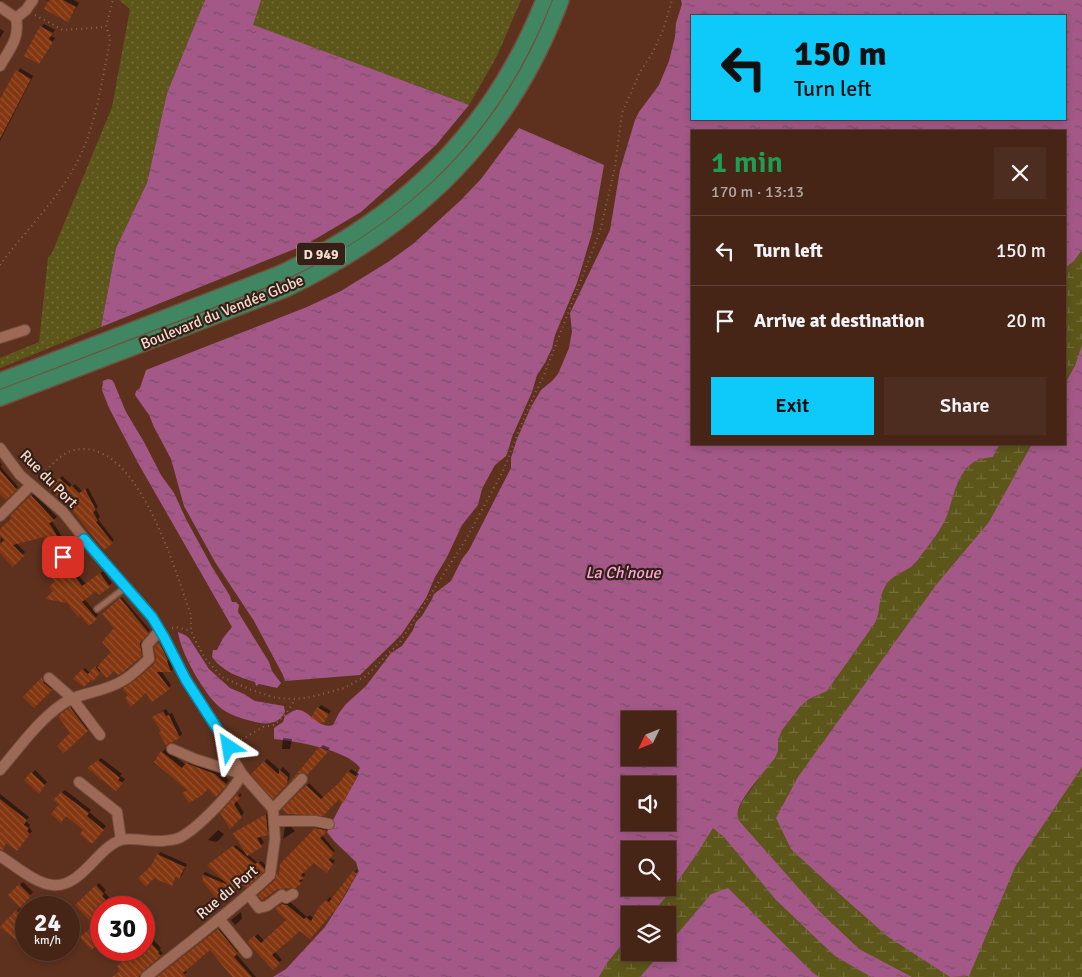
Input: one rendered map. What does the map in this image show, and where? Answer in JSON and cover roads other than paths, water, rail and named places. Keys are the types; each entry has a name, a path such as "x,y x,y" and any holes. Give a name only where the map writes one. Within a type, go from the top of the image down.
{"main road":[{"name":"Boulevard du Vendée Globe","path":"0,381 279,274 313,259 345,241 405,198 434,171 480,118 514,65 544,0"},
{"name":"Boulevard du Vendée Globe","path":"0,398 286,289 322,272 387,231 444,183 493,127 528,73 553,23 561,0"}],"street":[{"path":"16,18 26,10 33,0"},
{"path":"0,7 16,18 18,29 16,37 0,66"},
{"path":"0,338 25,330"},
{"name":"Rue du Port","path":"0,448 20,475 56,504 152,617 186,680 229,747 242,774 273,809 275,839 270,875 220,920 193,938 146,977"},
{"path":"0,516 31,485"},
{"path":"0,770 42,722 61,705 72,698 122,682 149,659 147,645 160,630"},
{"path":"49,678 72,698 100,735"},
{"path":"0,856 41,882 64,885 74,880 109,848 121,840 162,841 179,838 193,829 234,787 242,774 195,759 172,749"},
{"path":"273,809 302,779"},
{"path":"79,782 117,812 121,840"},
{"path":"275,821 315,821 329,824"},
{"path":"249,895 259,908 267,906 282,895 286,898 293,894"},
{"path":"220,920 247,953"}],"lane":[{"path":"63,557 84,539"},
{"path":"98,609 126,586"}],"water":[{"path":"205,0 261,0 253,25 469,105 436,145 361,212 307,244 101,327 116,248 147,183 167,93"},
{"name":"La Ch'noue","path":"681,0 1082,0 1082,250 1074,261 1066,267 1066,130 691,130 691,445 999,445 993,457 978,460 964,472 955,490 946,518 936,535 913,565 888,582 881,596 875,623 827,691 809,699 800,707 782,730 775,758 749,791 738,810 740,822 818,910 859,949 912,977 871,977 835,956 776,900 724,837 713,828 676,884 676,841 621,841 621,896 667,896 658,906 621,906 621,946 607,963 599,977 273,977 286,969 325,927 347,892 358,869 356,862 327,832 360,768 345,756 333,751 308,744 274,739 274,728 283,722 285,716 296,710 305,712 318,722 328,726 333,725 346,704 366,686 391,653 402,646 434,594 451,581 462,559 469,550 511,468 511,458 517,439 531,407 541,390 558,374 569,348 572,332 570,313 610,230 620,170 635,120 659,85 669,61 675,37 676,23 682,4"},
{"path":"519,128 604,165 592,233 577,283 555,335 552,348 537,375 506,456 495,465 482,489 478,505 462,525 426,598 401,635 360,675 285,681 254,621 215,562 184,506 171,459 149,415 135,395 136,391 140,388 146,370 307,307 341,291 388,262 413,244 461,200 481,179"},
{"path":"1082,345 1082,767 1015,867 969,976 950,977 887,936 843,897 791,849 776,818 798,777 936,585 989,522 1031,445 1066,445 1066,382 1075,366"},
{"path":"108,379 114,383 126,412 161,475 174,493 186,519 232,602 236,602 239,605 238,612 281,683 277,688 259,684 256,686 255,682 226,670 212,657 213,650 217,650 223,638 232,627 138,463 109,408 102,390 103,381"},
{"path":"178,632 189,638 209,669 230,688 255,701 284,706 285,712 282,716 272,723 259,723 230,714 222,709 209,695 195,674 183,651"},
{"path":"728,888 819,977 640,977 654,961 676,961 676,936 711,894"}]}
